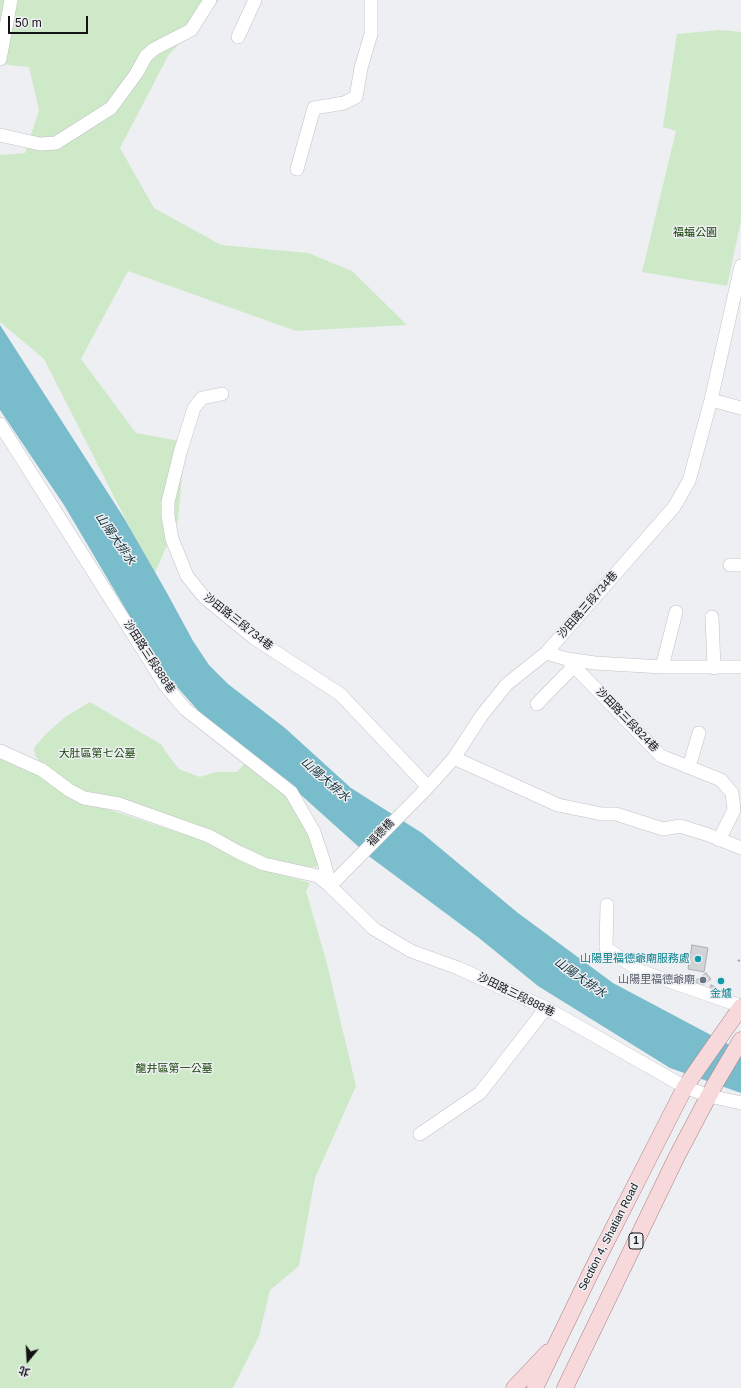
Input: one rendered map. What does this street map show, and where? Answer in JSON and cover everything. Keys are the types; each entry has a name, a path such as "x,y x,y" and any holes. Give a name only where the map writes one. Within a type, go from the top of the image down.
{"main road":[{"name":"1","path":"685,1087 741,1006"},
{"name":"1","path":"565,1388 677,1156 712,1090 738,1046"},
{"name":"Section 4, Shatian Road","path":"535,1388 685,1087"},
{"path":"514,1388 556,1344"}],"street":[{"path":"0,59 11,0"},
{"path":"0,135 40,144 56,143 111,108 136,74 146,56 154,49 191,30 210,0"},
{"path":"238,37 254,0"},
{"path":"297,169 314,108 344,104 356,97 361,68 370,34 371,0"},
{"name":"沙田路三段734巷","path":"404,810 428,787 454,758 482,715 508,684 546,653 674,507 689,481 710,400 741,266"},
{"name":"沙田路三段734巷","path":"222,394 202,398 194,408 180,453 168,502 168,516 172,539 187,576 204,597 254,638 340,694 428,787"},
{"path":"710,400 741,408"},
{"name":"沙田路三段888巷","path":"0,424 165,685 185,709 291,792 314,832 330,886 374,929 411,951 458,968 546,1008 685,1087 712,1090 741,1103"},
{"path":"662,667 676,612"},
{"path":"712,617 714,668"},
{"path":"546,653 571,663 662,667 741,667"},
{"path":"537,704 571,663"},
{"name":"沙田路三段824巷","path":"571,663 661,756 721,780 732,793 734,810 719,840"},
{"path":"689,767 699,733"},
{"path":"0,751 42,770 84,798 119,804 208,836 264,864 318,876 330,886"},
{"path":"454,758 558,805 602,814 616,814 663,829 680,826 709,835 741,848"},
{"name":"福德橋","path":"330,886 404,810"},
{"path":"607,905 606,948 640,971 741,1006"},
{"path":"420,1134 480,1093 546,1008"}],"green space":[{"path":"0,0 219,0 168,56 120,148 154,208 221,245 308,253 352,271 407,325 296,331 128,271 81,359 136,433 185,442 178,520 154,575 44,359 0,322 0,155 25,153 39,110 29,67 0,64"},
{"name":"福蝠公園","path":"719,30 741,32 741,221 727,286 642,272 676,131 663,127 677,34"},
{"name":"大肚區第七公墓","path":"90,702 162,745 179,769 200,777 216,772 237,772 245,763 288,797 306,824 319,865 316,867 308,867 277,862 75,791 41,764 35,755 34,748 45,735 65,717"},
{"name":"龍井區第一公墓","path":"0,758 43,776 71,797 195,838 264,869 310,883 306,891 326,960 356,1086 315,1178 299,1266 270,1290 259,1336 233,1388 0,1388"}],"water":[{"name":"山陽大排水","path":"0,325 124,518 193,641 209,665 228,684 285,728 351,788 422,833 518,913 613,983 741,1051 741,1093 670,1068 538,986 479,938 370,857 301,795 212,726 169,678 129,615 64,505 0,410"}],"building":[{"name":"山陽里福德爺廟服務處","path":"692,945 708,948 704,972 688,969"},
{"name":"山陽里福德爺廟","path":"706,973 711,979 700,987 695,981"},
{"name":"金爐","path":"719,977 723,977 725,981 723,985 719,985 717,983 717,979"},
{"path":"711,985 716,987 714,991 710,989"}],"place":[{"name":"山陽里福德爺廟服務處","path":"698,959"},
{"name":"山陽里福德爺廟","path":"703,980"},
{"name":"金爐","path":"721,981"}]}
